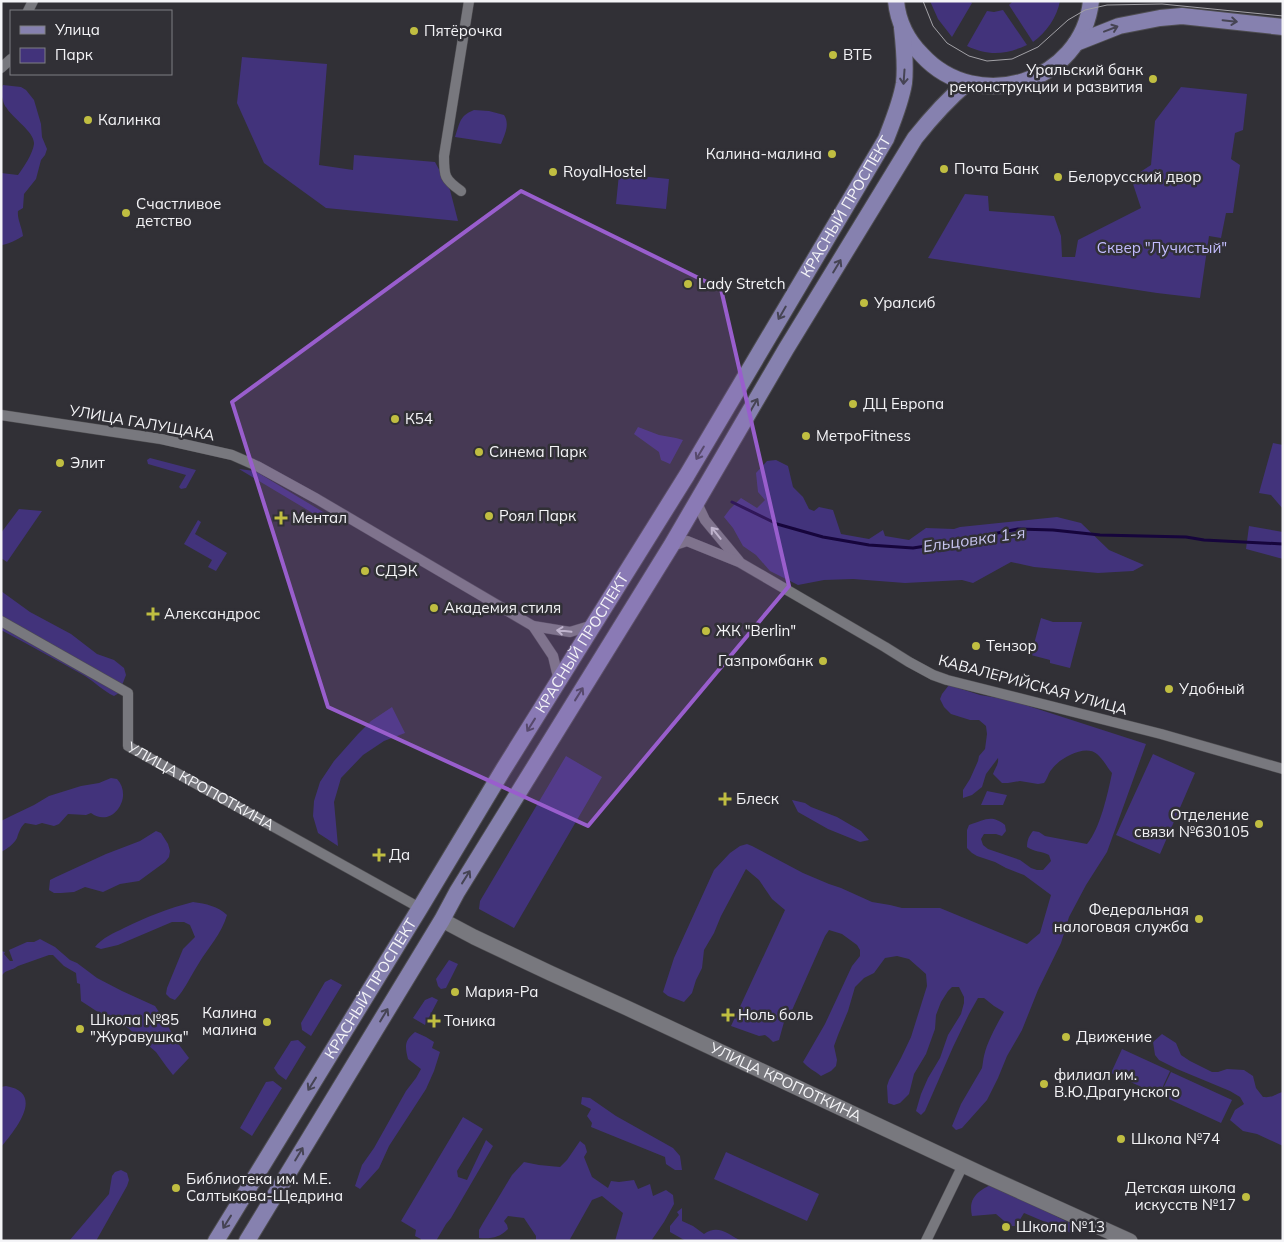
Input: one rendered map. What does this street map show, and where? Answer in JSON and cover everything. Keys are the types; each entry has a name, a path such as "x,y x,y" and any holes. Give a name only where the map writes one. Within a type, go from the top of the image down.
{"main road":[{"path":"884,1 896,7 902,28 914,47 928,63 947,75 967,83 992,87 1024,82 1040,76 1060,62 1076,43 1090,14 1091,1"},
{"path":"1076,43 1119,26 1182,16 1283,27"},
{"name":"КРАСНЫЙ ПРОСПЕКТ","path":"216,1241 503,770 691,467 886,139 904,84 905,55 902,28"},
{"name":"КРАСНЫЙ ПРОСПЕКТ","path":"247,1241 525,782 671,546 786,349 915,138 950,97 967,83"},
{"path":"503,770 525,782"},
{"path":"420,908 442,920"},
{"name":"УЛИЦА КРОПОТКИНА","path":"442,920 550,974 1130,1241"}],"street":[{"path":"461,191 451,184 444,173 444,156 468,1"},
{"name":"УЛИЦА ГАЛУЩАКА","path":"1,415 161,438 232,455 257,466 317,499 533,626"},
{"path":"697,503 705,520 739,562"},
{"path":"671,546 687,541 739,562"},
{"name":"КАВАЛЕРИЙСКАЯ УЛИЦА","path":"739,562 933,675 1161,734 1283,770"},
{"name":"УЛИЦА КРОПОТКИНА","path":"1,621 128,693 128,746 420,908"},
{"path":"533,626 570,632 594,624"},
{"path":"533,626 553,656 559,681"},
{"path":"926,1241 963,1165"}],"highlighted area":[{"path":"521,191 721,289 789,586 588,826 328,707 232,402"}],"green space":[{"path":"930,1 970,1 972,3 952,37 938,19"},
{"path":"1013,1 1060,1 1050,24 1033,42 1009,5"},
{"path":"1003,10 1027,45 1011,51 997,53 989,53 967,46 987,11"},
{"path":"242,57 327,64 319,165 353,170 354,155 435,162 450,190 458,221 326,208 264,163 237,103"},
{"path":"3,85 21,87 34,100 41,124 42,137 47,149 41,160 36,179 24,194 23,208 18,211 23,236 1,245 1,173 18,175 30,156 34,144 31,135 5,106 1,92"},
{"name":"Сквер \"Лучистый\"","path":"1181,87 1247,94 1243,130 1235,133 1231,159 1240,165 1233,213 1226,213 1221,238 1209,236 1200,298 928,258 965,194 988,196 989,211 1054,216 1061,236 1062,257 1075,257 1078,240 1141,208 1131,178 1151,165 1155,121"},
{"path":"474,110 504,115 507,125 501,144 455,137 463,117"},
{"path":"619,174 669,179 666,209 616,204"},
{"path":"638,427 659,435 683,440 670,464 661,460 659,452 634,434"},
{"path":"1273,443 1283,445 1283,509 1271,495 1259,493"},
{"path":"150,458 196,470 186,488 181,489 179,487 186,475 148,464 147,460"},
{"path":"776,460 788,466 793,487 803,497 809,509 814,511 819,507 833,510 841,534 869,539 883,530 885,536 909,540 926,528 954,529 1057,517 1081,523 1109,550 1144,565 1133,571 1098,573 1034,567 1011,562 973,583 962,580 905,583 853,579 824,580 798,585 770,571 756,555 743,546 724,517 741,498 757,508 765,500 758,492 756,473 767,461"},
{"path":"239,469 255,471 333,518 331,524"},
{"path":"19,509 42,511 7,562 1,558 1,533"},
{"path":"198,520 201,522 195,534 227,553 216,571 208,567 212,560 184,544"},
{"path":"1249,526 1283,532 1283,559 1246,549"},
{"path":"1,591 30,612 71,634 97,654 114,660 124,668 126,675 119,693 114,696 110,694 85,676 1,630"},
{"path":"1041,618 1053,622 1082,622 1070,668 1050,663 1050,660 1031,655"},
{"path":"949,685 980,695 1010,700 1146,744 1107,852 1069,917 1061,943 1038,990 1022,1030 1007,1056 987,1100 962,1128 956,1130 952,1126 961,1104 982,1068 987,1045 1004,1012 984,998 978,998 953,1047 925,1111 921,1115 916,1111 921,1094 940,1058 948,1035 961,1014 964,1003 964,997 959,987 952,987 941,1002 936,1015 935,1029 926,1054 914,1074 909,1094 900,1103 894,1105 888,1103 887,1086 889,1080 911,1037 927,986 926,974 909,959 897,956 885,958 874,973 864,978 855,987 834,1046 837,1060 836,1066 821,1076 803,1062 825,1024 852,966 860,956 860,950 857,945 842,934 829,930 789,1017 784,1022 779,1040 773,1042 765,1035 759,1036 731,1026 785,910 772,899 759,880 746,869 704,950 702,968 692,993 684,1002 663,992 674,958 714,870 730,853 740,846 747,844 803,873 872,902 902,908 940,908 1027,944 1040,933 1051,895 1024,875 972,853 967,848 967,830 969,825 992,819 1005,825 1006,831 1002,836 984,834 981,839 983,845 988,849 1020,860 1031,868 1043,870 1051,861 1049,855 1027,847 1029,836 1033,831 1045,836 1087,844 1100,820 1112,773 1097,754 1092,751 1080,751 1056,765 1044,783 1020,781 1002,783 993,774 998,758 986,774 982,787 972,795 963,798 963,790 970,779 979,756 985,749 987,734 986,726 979,720 970,720 951,714 944,707 940,699"},
{"path":"392,707 405,733 384,741 363,755 341,778 334,802 338,846 318,833 313,816 314,801 320,782 334,761 358,734 371,721"},
{"path":"1153,754 1195,773 1160,854 1116,835"},
{"path":"566,756 602,777 514,928 479,909 480,901"},
{"path":"111,778 117,779 122,786 123,794 122,802 113,814 99,817 91,813 86,815 68,814 59,824 54,826 42,823 36,825 25,823 14,842 1,852 1,821 49,796"},
{"path":"987,791 1007,795 1003,805 981,805"},
{"path":"792,800 805,803 837,817 861,831 869,840 860,842 828,829 798,812"},
{"path":"156,831 161,833 168,844 169,857 139,881 120,884 103,892 85,887 74,892 54,893 49,890 50,880 106,854 140,841"},
{"path":"193,902 216,907 227,915 218,934 175,1000 166,994 167,988 183,949 195,937 190,925 184,922 172,922 118,945 101,949 95,947 108,936 132,924 166,910"},
{"path":"40,939 55,947 70,960 97,978 155,1006 189,1058 173,1075 156,1052 121,1022 115,1018 104,1016 81,1001 80,984 77,983 76,973 64,966 53,955 18,966 4,973 1,977 1,951 5,952 4,954 10,961 13,961 9,950 27,942 34,942"},
{"path":"449,960 458,964 446,988 441,989 436,979"},
{"path":"331,979 342,985 311,1036 302,1030 301,1023 325,982"},
{"path":"432,997 438,1000 425,1025 413,1018 425,1000"},
{"path":"415,1032 434,1042 432,1048 440,1052 434,1071 426,1089 389,1146 379,1168 360,1189 355,1186 362,1165 421,1069 408,1059 406,1051 407,1041"},
{"path":"1162,1034 1176,1043 1181,1055 1212,1072 1227,1069 1244,1070 1253,1076 1256,1088 1263,1097 1283,1092 1283,1146 1257,1134 1243,1131 1230,1120 1235,1110 1244,1104 1240,1097 1159,1060 1155,1055 1153,1042"},
{"path":"298,1040 306,1047 286,1080 274,1068 291,1041"},
{"path":"1122,1049 1170,1071 1159,1095 1111,1073"},
{"path":"1171,1072 1232,1100 1221,1123 1160,1095"},
{"path":"273,1081 282,1088 252,1136 240,1128 266,1082"},
{"path":"6,1086 18,1090 24,1096 26,1104 19,1122 1,1147 1,1087"},
{"path":"582,1097 590,1098 616,1116 673,1148 680,1156 682,1170 675,1170 666,1164 665,1157 591,1127 592,1123 587,1116 591,1109 581,1104"},
{"path":"463,1117 483,1129 457,1171 458,1177 467,1180 486,1140 493,1146 436,1241 421,1241 421,1239 415,1236 416,1230 401,1221"},
{"path":"580,1141 585,1145 587,1152 584,1157 592,1177 608,1188 611,1181 634,1180 638,1189 650,1184 653,1196 666,1190 673,1195 674,1204 651,1241 615,1241 623,1213 602,1196 592,1200 569,1241 536,1241 536,1236 524,1218 508,1216 504,1221 508,1229 505,1232 495,1237 479,1238 479,1230 483,1223 512,1175 524,1162 560,1167"},
{"path":"726,1152 819,1194 807,1221 714,1179"},
{"path":"121,1170 127,1173 129,1180 127,1186 96,1241 69,1241 109,1194 112,1176 115,1172"},
{"path":"1000,1180 1023,1200 1072,1224 1071,1233 1024,1213 1016,1226 1010,1226 996,1214 972,1216 971,1209 974,1197"},
{"path":"682,1208 682,1221 704,1234 709,1231 718,1230 741,1241 686,1241 670,1232 670,1226 679,1215 677,1212"}],"waterway":[{"name":"Ельцовка 1-я","path":"732,502 777,524 823,537 869,545 913,548 1018,529 1053,530 1100,535 1186,537 1204,540 1283,544"}],"tram line":[{"path":"923,1 933,26 947,43 969,56 987,61 1012,59 1038,47 1068,20 1085,10 1107,5 1162,4 1283,16"}],"place":[{"name":"Пятёрочка","path":"414,31"},
{"name":"ВТБ","path":"833,55"},
{"name":"Уральский банк реконструкции и развития","path":"1153,79"},
{"name":"Калинка","path":"88,120"},
{"name":"Калина-малина","path":"832,154"},
{"name":"Почта Банк","path":"944,169"},
{"name":"RoyalHostel","path":"553,172"},
{"name":"Белорусский двор","path":"1058,177"},
{"name":"Счастливое детство","path":"126,213"},
{"name":"Lady Stretch","path":"688,284"},
{"name":"Уралсиб","path":"864,303"},
{"name":"ДЦ Европа","path":"853,404"},
{"name":"К54","path":"395,419"},
{"name":"МетроFitness","path":"806,436"},
{"name":"Синема Парк","path":"479,452"},
{"name":"Элит","path":"60,463"},
{"name":"Роял Парк","path":"489,516"},
{"name":"Ментал","path":"281,518"},
{"name":"СДЭК","path":"365,571"},
{"name":"Академия стиля","path":"434,608"},
{"name":"Александрос","path":"153,614"},
{"name":"ЖК \"Berlin\"","path":"706,631"},
{"name":"Тензор","path":"976,646"},
{"name":"Газпромбанк","path":"823,661"},
{"name":"Удобный","path":"1169,689"},
{"name":"Блеск","path":"725,799"},
{"name":"Отделение связи №630105","path":"1259,824"},
{"name":"Да","path":"379,855"},
{"name":"Федеральная налоговая служба","path":"1199,919"},
{"name":"Мария-Ра","path":"455,992"},
{"name":"Ноль боль","path":"728,1015"},
{"name":"Тоника","path":"434,1021"},
{"name":"Калина малина","path":"267,1022"},
{"name":"Школа №85 \"Журавушка\"","path":"80,1029"},
{"name":"Движение","path":"1066,1037"},
{"name":"филиал им. В.Ю.Драгунского","path":"1044,1084"},
{"name":"Школа №74","path":"1121,1139"},
{"name":"Библиотека им. М.Е. Салтыкова-Щедрина","path":"176,1188"},
{"name":"Детская школа искусств №17","path":"1246,1197"},
{"name":"Школа №13","path":"1006,1227"}]}
